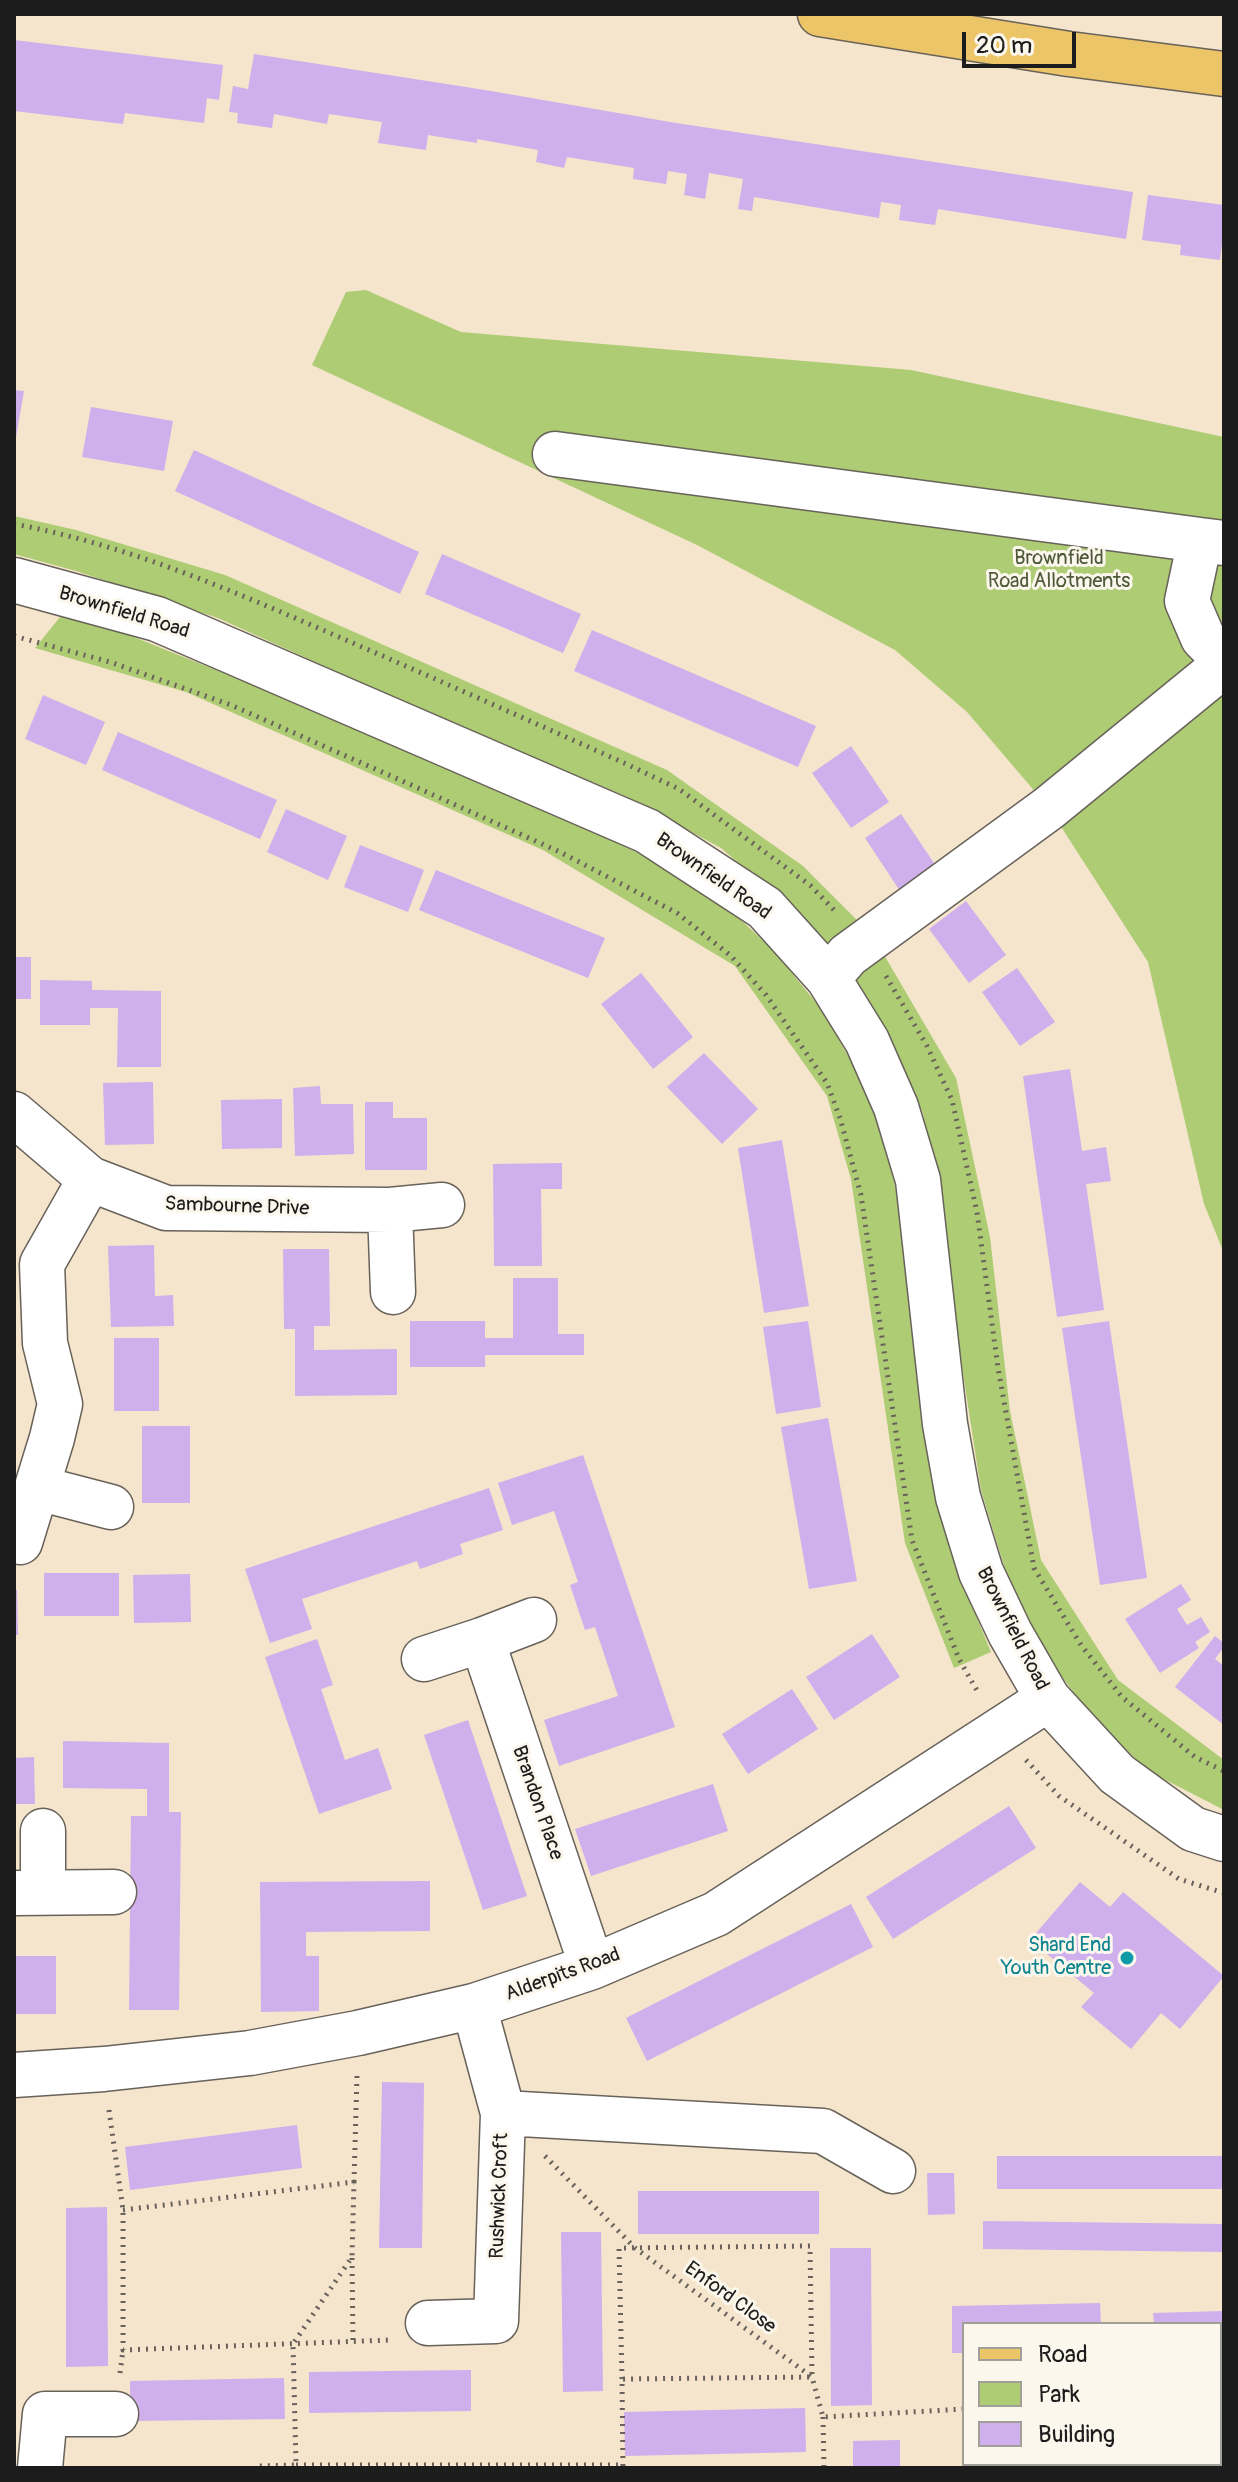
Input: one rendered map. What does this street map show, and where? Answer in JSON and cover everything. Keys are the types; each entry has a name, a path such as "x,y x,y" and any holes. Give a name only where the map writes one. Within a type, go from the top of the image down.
{"main road":[{"path":"820,14 1069,54 1224,74"}],"street":[{"path":"555,454 1212,542 1187,601 1203,638 1224,659"},
{"name":"Brownfield Road","path":"14,580 157,619 647,831 765,908 828,978 867,1041 896,1107 918,1180 945,1424 958,1497 981,1572 1010,1633 1048,1699 1117,1774 1193,1829 1224,1839"},
{"path":"828,978 848,955 1049,808 1224,665"},
{"name":"Sambourne Drive","path":"14,1114 90,1179 166,1208 390,1210 442,1205"},
{"path":"20,1542 60,1404 45,1343 42,1264 90,1179"},
{"path":"390,1210 393,1292"},
{"path":"38,1488 111,1507"},
{"path":"424,1659 534,1620"},
{"name":"Brandon Place","path":"482,1640 592,1967"},
{"name":"Alderpits Road","path":"14,2075 250,2053 358,2033 474,2006 592,1967 716,1914 1048,1699"},
{"path":"43,1831 28,1892 114,1892"},
{"name":"Rushwick Croft","path":"428,2323 496,2321 503,2113 474,2006"},
{"path":"503,2113 823,2131 893,2171"},
{"path":"40,2468 45,2414 116,2414"}],"path":[{"path":"14,524 53,531 136,554 237,592 679,789 811,886 866,942 927,1046 952,1100 977,1212 998,1368 1034,1568 1081,1645 1122,1697 1195,1757 1224,1771"},
{"path":"14,636 110,662 231,705 396,778 560,852 677,913 731,956 766,995 827,1083 840,1118 861,1195 912,1540 959,1659 999,1731 1059,1796 1179,1879 1224,1893"},
{"path":"353,2342 358,2033"},
{"path":"104,2069 123,2210 123,2350 390,2341 428,2323"},
{"name":"Enford Close","path":"503,2113 635,2248 812,2377"},
{"path":"123,2210 354,2182"},
{"path":"259,2468 296,2465 623,2466 619,2248 810,2246 812,2377 823,2417 824,2468"},
{"path":"296,2465 293,2344 352,2257"},
{"path":"622,2379 812,2377"},
{"path":"823,2417 962,2409"}],"green space":[{"name":"Brownfield Road Allotments","path":"366,290 461,332 911,370 1224,437 1224,1253 1204,1204 1148,962 1049,808 967,712 895,650 697,545 312,365 346,292"},
{"path":"14,516 76,530 225,575 667,770 803,866 873,936 956,1078 990,1237 1010,1411 1041,1560 1118,1680 1224,1760 1224,1810 1152,1773 1100,1727 1053,1665 1008,1579 981,1490 923,1113 858,983 803,919 721,848 625,796 419,709 218,618 14,554"},
{"path":"60,617 104,625 273,693 594,830 711,892 773,950 822,1010 862,1081 881,1125 897,1195 936,1495 953,1560 991,1652 954,1668 905,1543 851,1179 827,1096 735,966 543,850 186,692 35,648"}],"building":[{"path":"14,40 223,65 219,100 207,98 204,123 125,113 123,124 14,111"},
{"path":"254,54 676,123 1133,192 1126,239 938,209 935,225 899,220 901,205 881,202 879,218 754,197 752,211 738,209 743,179 709,173 705,199 684,195 687,174 668,171 666,184 633,179 634,168 567,157 564,168 536,162 538,150 477,139 477,143 428,135 426,150 378,143 382,122 329,114 327,124 274,114 272,128 237,123 238,113 229,112 233,86 248,89"},
{"path":"1148,195 1224,205 1220,260 1180,255 1181,245 1142,240"},
{"path":"14,390 24,391 16,437 14,437"},
{"path":"91,407 173,421 164,471 82,457"},
{"path":"194,450 419,552 400,594 175,491"},
{"path":"442,554 581,614 563,653 425,594"},
{"path":"592,630 816,726 798,767 574,671"},
{"path":"43,695 105,722 86,765 25,739"},
{"path":"118,732 277,800 260,839 102,770"},
{"path":"851,746 889,802 851,828 812,773"},
{"path":"286,809 347,836 328,880 267,852"},
{"path":"901,814 936,866 900,891 865,838"},
{"path":"360,845 424,870 408,912 344,887"},
{"path":"436,870 605,938 588,978 419,910"},
{"path":"966,901 1006,955 969,983 929,929"},
{"path":"14,957 31,957 31,999 14,999"},
{"path":"1017,968 1055,1022 1020,1046 982,992"},
{"path":"641,973 693,1037 653,1069 601,1004"},
{"path":"40,980 92,981 92,990 161,991 161,1067 117,1067 118,1008 90,1008 90,1025 40,1025"},
{"path":"704,1053 758,1109 722,1144 667,1087"},
{"path":"1070,1069 1082,1151 1106,1147 1111,1181 1086,1184 1104,1310 1057,1317 1023,1076"},
{"path":"153,1082 154,1144 105,1145 103,1083"},
{"path":"320,1086 321,1104 353,1104 354,1154 295,1156 293,1088"},
{"path":"282,1099 282,1148 222,1149 221,1100"},
{"path":"365,1102 393,1102 393,1118 427,1118 427,1170 365,1170"},
{"path":"782,1140 809,1306 764,1313 738,1148"},
{"path":"562,1163 562,1189 541,1189 542,1266 494,1266 493,1164"},
{"path":"154,1245 155,1296 173,1295 174,1326 111,1327 108,1246"},
{"path":"283,1249 329,1249 330,1326 314,1326 314,1350 397,1349 397,1395 295,1396 295,1329 284,1329"},
{"path":"513,1278 558,1278 558,1334 584,1334 584,1355 485,1355 485,1367 410,1367 410,1321 485,1321 485,1338 513,1338"},
{"path":"808,1321 821,1407 776,1414 763,1327"},
{"path":"1109,1321 1147,1578 1100,1585 1062,1328"},
{"path":"114,1338 159,1338 159,1411 114,1411"},
{"path":"828,1418 857,1581 809,1589 781,1427"},
{"path":"142,1426 190,1426 190,1503 142,1503"},
{"path":"583,1455 675,1727 559,1766 544,1720 618,1696 595,1627 585,1630 570,1585 578,1582 554,1511 512,1525 498,1483"},
{"path":"489,1488 503,1530 460,1544 463,1554 420,1569 417,1561 302,1599 312,1629 270,1643 245,1569"},
{"path":"44,1573 119,1573 119,1616 44,1616"},
{"path":"190,1574 191,1622 134,1623 133,1575"},
{"path":"1181,1584 1191,1600 1177,1609 1187,1625 1201,1617 1210,1632 1195,1642 1199,1648 1160,1673 1125,1619"},
{"path":"14,1590 17,1590 18,1635 14,1635"},
{"path":"872,1634 900,1677 834,1720 806,1677"},
{"path":"1215,1636 1224,1643 1215,1659 1224,1666 1224,1725 1175,1687"},
{"path":"317,1639 333,1685 321,1689 345,1760 378,1748 392,1789 319,1814 265,1657"},
{"path":"792,1689 818,1729 748,1774 722,1734"},
{"path":"468,1720 527,1896 483,1910 424,1735"},
{"path":"63,1741 169,1743 169,1812 181,1812 179,2010 129,2010 131,1816 147,1816 147,1789 63,1788"},
{"path":"34,1757 35,1804 14,1804 14,1758"},
{"path":"713,1784 728,1831 591,1876 575,1829"},
{"path":"1009,1806 1036,1848 893,1939 866,1897"},
{"path":"430,1881 430,1931 306,1932 306,1956 319,1956 319,2011 261,2012 260,1882"},
{"name":"Shard End Youth Centre","path":"1080,1882 1110,1907 1123,1892 1224,1976 1180,2029 1161,2013 1131,2049 1081,2007 1094,1993 1030,1940"},
{"path":"851,1904 873,1947 647,2061 626,2018"},
{"path":"14,1956 56,1956 56,2014 14,2014"},
{"path":"382,2082 424,2083 422,2248 379,2248"},
{"path":"297,2125 302,2168 130,2190 125,2147"},
{"path":"997,2156 1224,2156 1224,2189 997,2189"},
{"path":"927,2173 954,2173 955,2214 928,2215"},
{"path":"638,2191 819,2191 819,2234 638,2234"},
{"path":"107,2207 108,2366 66,2367 66,2208"},
{"path":"983,2221 1224,2224 1224,2252 983,2249"},
{"path":"561,2232 601,2232 603,2391 563,2392"},
{"path":"830,2248 871,2248 872,2405 831,2406"},
{"path":"1100,2303 1101,2322 962,2322 962,2353 952,2353 952,2306"},
{"path":"1224,2311 1224,2356 1222,2322 1154,2322 1153,2313"},
{"path":"471,2370 471,2411 309,2413 309,2372"},
{"path":"284,2378 285,2419 130,2421 130,2381"},
{"path":"805,2408 806,2452 625,2456 624,2412"},
{"path":"1224,2413 1224,2468 1197,2468 1222,2466"},
{"path":"900,2440 900,2468 853,2468 853,2441"},
{"path":"974,2466 1117,2466 1117,2468"}],"place":[{"name":"Shard End Youth Centre","path":"1127,1958"}]}
